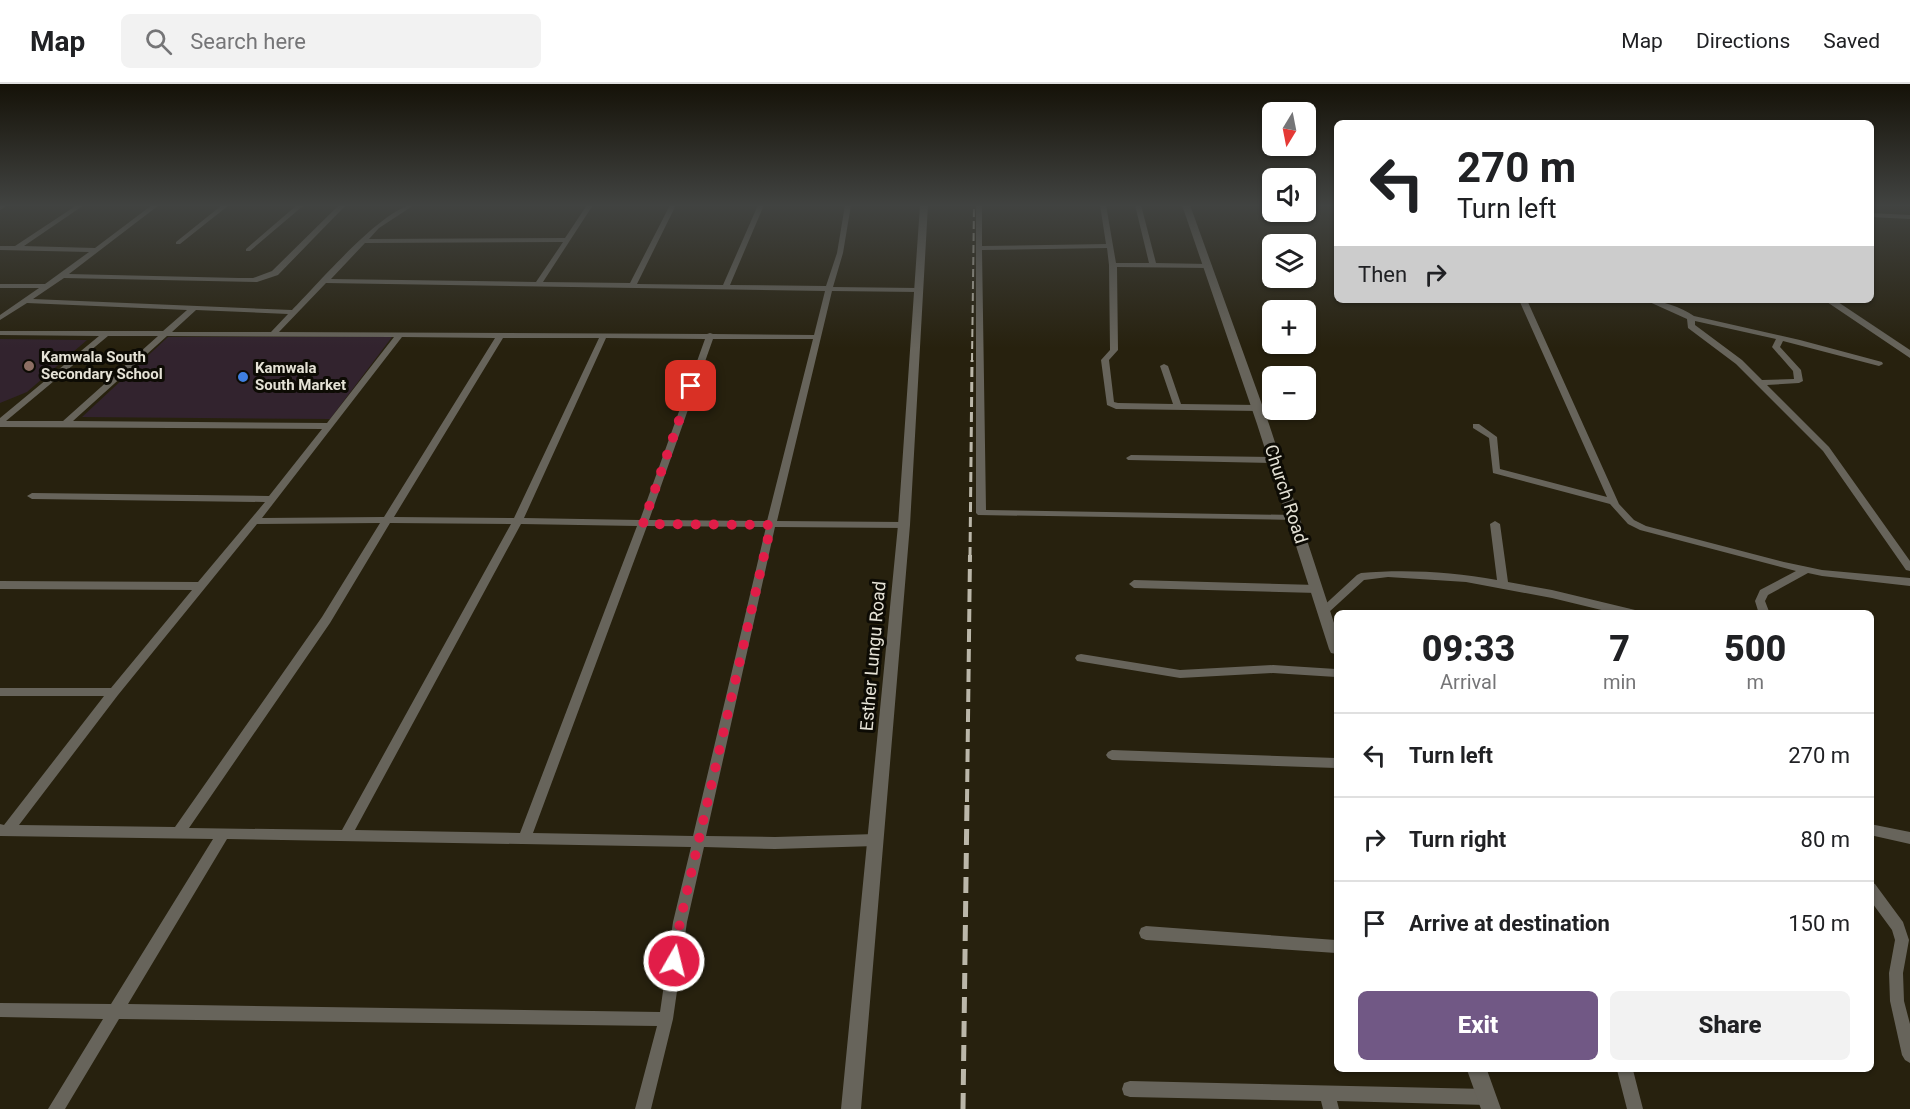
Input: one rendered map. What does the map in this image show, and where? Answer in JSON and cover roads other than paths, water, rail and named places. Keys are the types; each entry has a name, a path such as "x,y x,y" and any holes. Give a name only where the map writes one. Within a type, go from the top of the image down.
{"street":[{"path":"0,318 92,253"},
{"path":"62,276 239,280 262,278 282,268 297,253"},
{"path":"272,335 352,253"},
{"path":"538,285 558,253"},
{"path":"633,285 649,253"},
{"path":"726,286 740,253"},
{"path":"643,1109 666,1019 680,922 771,525 840,253"},
{"name":"Esther Lungu Road","path":"851,1109 904,525 921,253"},
{"path":"980,253 981,513 1294,518"},
{"path":"1111,253 1114,350 1105,360 1110,403 1116,406 1258,408"},
{"path":"1150,253 1153,266"},
{"name":"Church Road","path":"1203,253 1258,408 1334,642"},
{"path":"1113,265 1208,266"},
{"path":"324,281 918,290"},
{"path":"0,286 44,286"},
{"path":"24,301 295,312"},
{"path":"1524,303 1614,502 1630,522 1643,528 1806,570 1910,582"},
{"path":"1658,303 1678,310 1691,318 1879,364"},
{"path":"1833,303 1910,355"},
{"path":"65,424 194,308"},
{"path":"1691,318 1690,326 1739,362 1826,449 1860,494 1910,568"},
{"path":"0,333 817,337"},
{"path":"0,423 106,334"},
{"path":"4,830 272,499 401,334"},
{"path":"179,832 326,620 501,335"},
{"path":"346,835 518,520 604,335"},
{"path":"524,838 643,524 710,335"},
{"path":"1761,383 1799,381 1797,370 1776,347 1780,338"},
{"path":"1164,366 1178,407"},
{"path":"0,423 330,426"},
{"path":"1476,426 1493,437 1496,471 1614,502"},
{"path":"1131,458 1275,460"},
{"path":"32,496 272,499"},
{"path":"255,520 518,520 643,524 904,525"},
{"path":"1495,524 1503,584"},
{"path":"1763,610 1760,601 1764,593 1806,570"},
{"path":"1324,610 1361,577 1372,574 1428,575 1503,584 1618,610"},
{"path":"1134,584 1317,589"},
{"path":"0,585 200,586"},
{"path":"1080,658 1180,674 1273,669 1334,673"},
{"path":"0,692 114,693"},
{"path":"1112,756 1334,763"},
{"path":"4,830 775,843 876,840"},
{"path":"1874,830 1910,838"},
{"path":"56,1109 224,833"},
{"path":"1874,894 1898,927 1902,940 1896,973 1897,1001 1910,1054"},
{"path":"1146,933 1334,947"},
{"path":"0,1010 666,1019"},
{"path":"1130,1089 1329,1102 1489,1103 1478,1072"},
{"path":"1626,1072 1635,1109"}],"railway":[{"path":"972,361 973,253"},
{"path":"970,557 972,360"},
{"path":"967,802 970,555"},
{"path":"963,1109 967,801"}],"place":[{"name":"Kamwala South Secondary School","path":"29,366"},
{"name":"Kamwala South Market","path":"243,377"}]}
